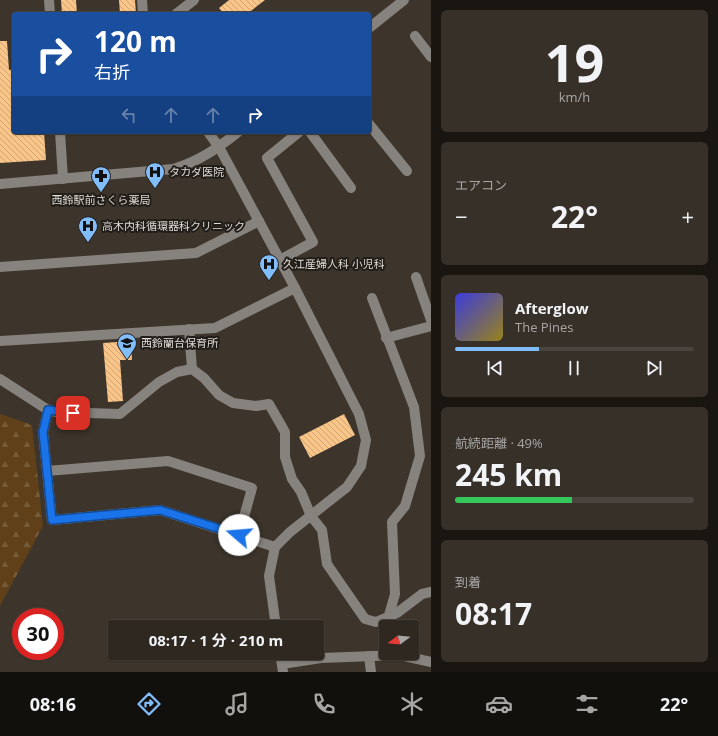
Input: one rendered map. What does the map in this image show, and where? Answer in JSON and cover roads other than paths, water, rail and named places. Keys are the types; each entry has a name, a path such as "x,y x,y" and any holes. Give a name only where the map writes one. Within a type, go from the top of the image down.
{"street":[{"path":"49,0 50,12"},
{"path":"142,0 143,12"},
{"path":"179,12 194,0"},
{"path":"371,26 404,0"},
{"path":"415,36 431,57"},
{"path":"371,126 407,171"},
{"path":"60,134 63,179"},
{"path":"209,134 295,288 359,414 366,440 361,466 347,487 290,532 276,547 268,576 275,620"},
{"path":"0,184 173,169 187,166 218,148 236,134"},
{"path":"280,260 312,242 267,158 297,134"},
{"path":"311,134 351,188"},
{"path":"0,267 196,253 259,221"},
{"path":"416,277 431,320"},
{"path":"0,341 215,328 295,288"},
{"path":"372,298 386,338 414,407 420,456 405,506 392,522 395,594 389,615"},
{"path":"386,338 431,326"},
{"path":"189,329 192,369"},
{"path":"0,379 48,410 57,412 120,414 159,382 177,372 192,369 204,378 219,395 233,402 256,406 269,404 285,432 285,457 292,480 301,492 311,516 322,530 328,564 365,619 376,622 397,612 422,594 431,592"},
{"path":"48,410 43,432 52,520 160,510 276,547"},
{"path":"47,471 168,460 252,488 239,535"},
{"path":"282,668 321,658 369,656 400,655 431,662"},
{"path":"369,656 371,672"}],"place":[{"name":"タカダ医院","path":"155,189"},
{"name":"西鈴駅前さくら薬局","path":"101,193"},
{"name":"高木内科循環器科クリニック","path":"88,243"},
{"name":"久江産婦人科 小児科","path":"269,281"},
{"name":"西鈴蘭台保育所","path":"127,360"}]}
